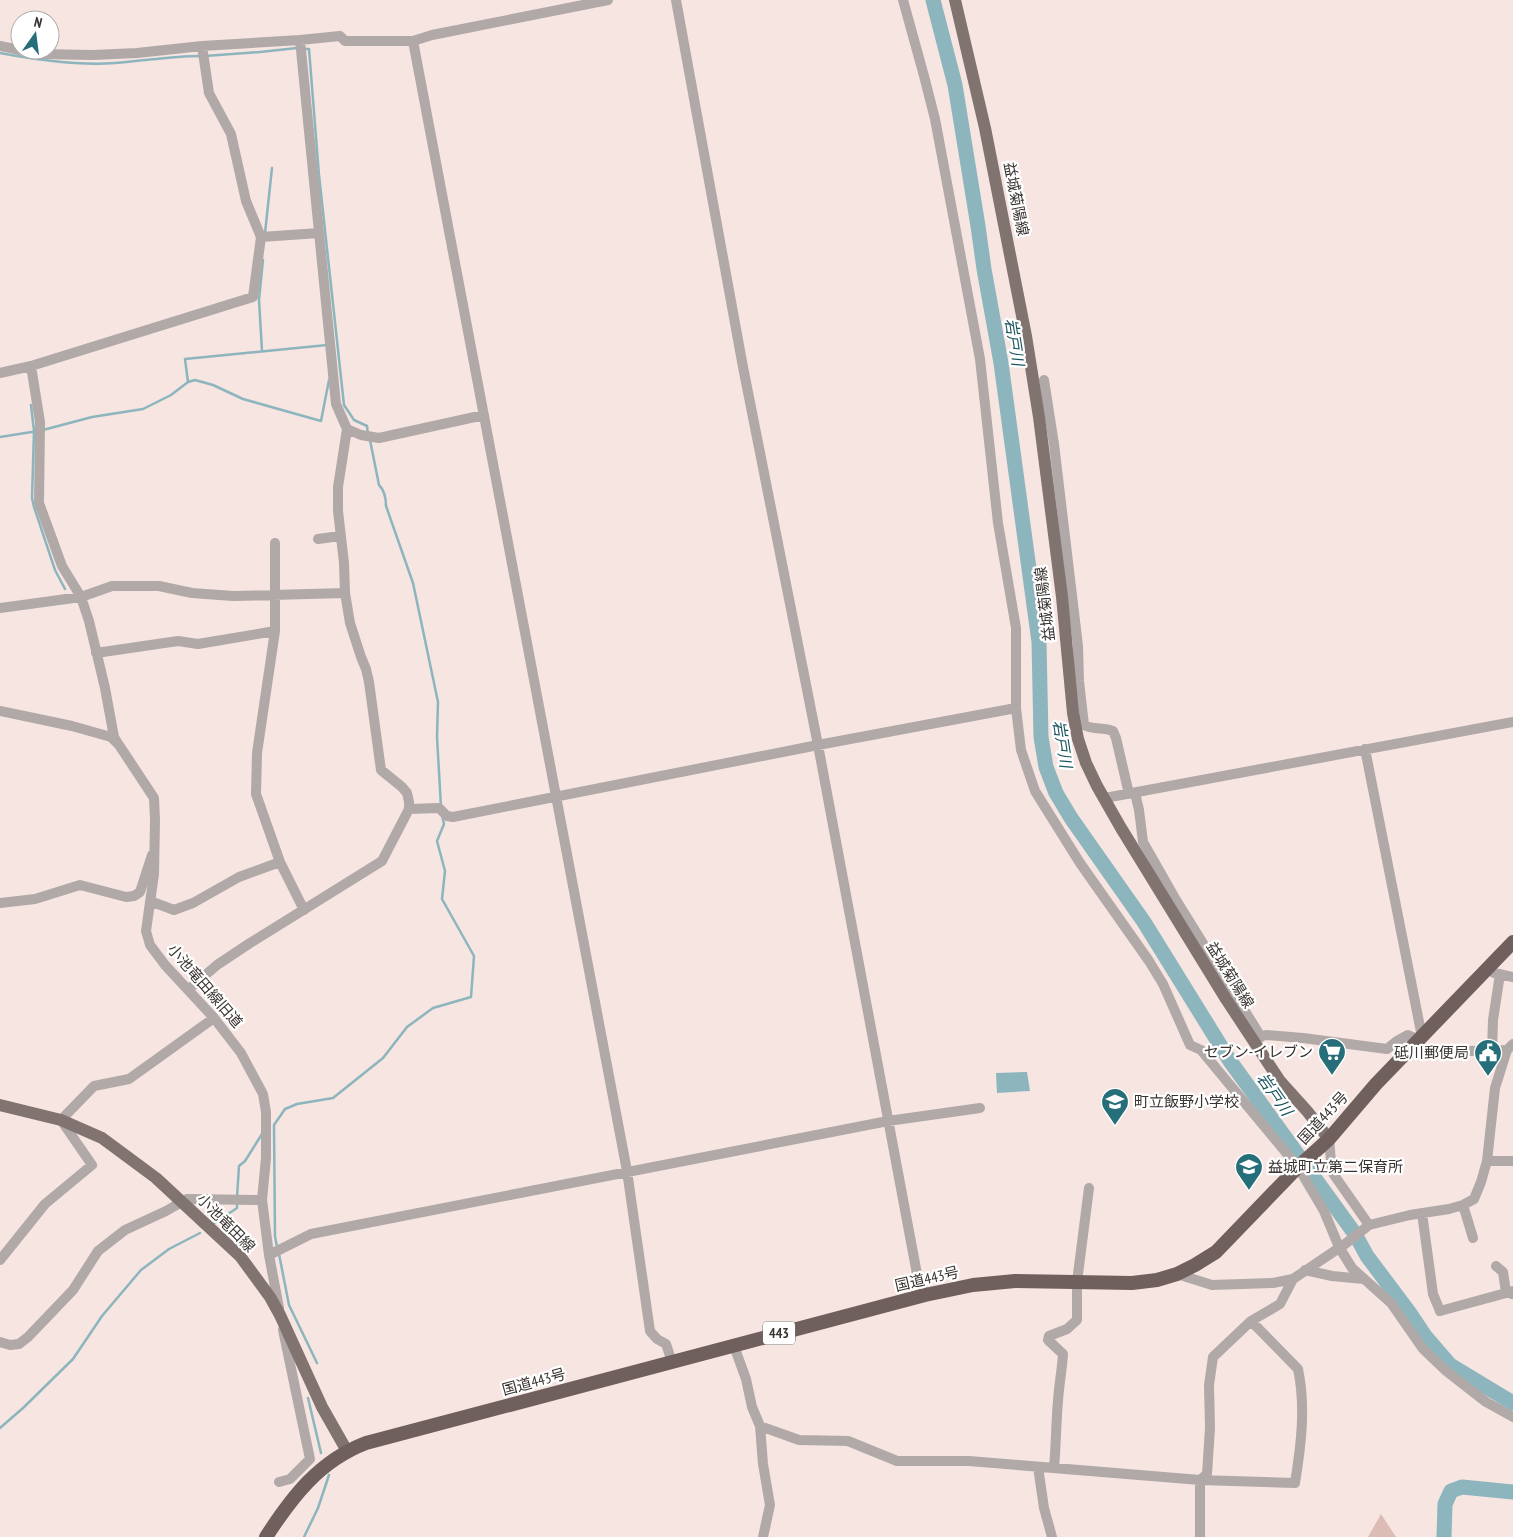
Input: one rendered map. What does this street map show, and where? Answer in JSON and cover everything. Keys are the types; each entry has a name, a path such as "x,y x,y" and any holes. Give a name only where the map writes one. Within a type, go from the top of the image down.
{"highway":[{"name":"国道443号","path":"266,1537 297,1493 318,1472 347,1451 421,1428 925,1295 973,1285 1016,1281 1132,1283 1157,1280 1177,1274 1216,1252 1325,1143 1376,1084 1419,1041 1494,972 1513,942"}],"main road":[{"name":"益城菊陽線","path":"955,0 985,128 1024,328 1039,417 1062,597 1073,713 1078,739 1086,763 1121,828 1256,1038 1280,1081 1307,1111 1325,1143"},
{"name":"小池竜田線","path":"0,1105 61,1120 102,1138 156,1178 240,1256 270,1297 280,1315 322,1407 347,1451"}],"street":[{"path":"0,46 40,54 93,55 340,36 345,41 413,41 442,33 608,0"},
{"path":"676,0 743,367 818,745 917,1274 925,1295"},
{"path":"903,0 935,119 980,359 998,523 1016,628 1016,708 1021,750 1035,791 1080,863 1149,961 1163,984 1190,1045 1201,1050 1298,1168 1324,1211 1352,1268 1390,1303 1423,1349 1440,1365 1474,1394 1513,1417"},
{"path":"189,989 217,965 382,861 409,809 407,793 381,770 369,682 350,623 345,593 338,488 347,429 336,404 300,40"},
{"path":"413,41 626,1171 650,1331 657,1339 666,1344 672,1362"},
{"path":"0,373 31,366 253,297 261,237 246,201 231,134 209,93 202,46"},
{"path":"261,237 319,233"},
{"path":"31,366 40,422 39,504 62,566 81,597 105,688 114,737 119,745"},
{"path":"1044,380 1054,444 1077,636 1084,725 1088,728 1106,728 1113,731 1132,794 1139,810 1143,842 1256,1038 1266,1035 1303,1038 1380,1049 1387,1049 1408,1035 1419,1041"},
{"path":"347,429 361,435 379,438 484,415"},
{"path":"318,539 340,536"},
{"path":"274,543 275,631 257,753 256,794 280,862 304,910"},
{"path":"0,608 81,597 112,586 159,586 192,594 233,596 345,593"},
{"path":"96,653 178,640 198,644 275,631"},
{"path":"409,809 441,808 447,816 453,817 1016,708"},
{"name":"小池竜田線旧道","path":"0,712 100,733 111,737 119,745 154,798 154,874 146,931 150,945 165,965 214,1018 241,1053 257,1079 263,1094 266,1112 266,1158 262,1200 276,1252 280,1315 310,1459 290,1479 279,1482"},
{"path":"1105,798 1513,722"},
{"path":"1177,1274 1212,1286 1293,1279 1369,1225 1463,1205 1474,1198 1481,1182 1487,1161 1495,1088 1510,1047 1492,1050 1430,1052 1422,1050 1365,749"},
{"path":"0,903 35,899 80,885 126,897 134,896 140,892 155,845"},
{"path":"150,901 174,910 192,903 239,877 280,862"},
{"path":"1492,1050 1494,972 1513,977"},
{"path":"1,1258 45,1204 92,1165 61,1120 94,1086 129,1079 214,1018"},
{"path":"276,1252 312,1234 888,1121 980,1108"},
{"path":"1325,1143 1332,1172 1369,1225"},
{"path":"1487,1161 1513,1161"},
{"path":"1054,1468 1063,1354 1048,1340 1050,1336 1067,1329 1077,1320 1077,1282 1089,1188"},
{"path":"0,1342 10,1345 19,1344 28,1337 73,1290 98,1251 125,1230 187,1199 262,1200"},
{"path":"1463,1205 1473,1238"},
{"path":"1422,1213 1433,1294 1440,1311 1511,1292 1503,1272 1496,1266"},
{"path":"1306,1270 1332,1276 1364,1279"},
{"path":"1200,1537 1200,1480 1207,1474 1210,1428 1209,1385 1213,1357 1251,1321 1280,1304 1293,1279"},
{"path":"760,1426 799,1440 848,1441 897,1461 970,1460 1200,1480 1295,1483 1302,1434 1298,1369 1251,1321"},
{"path":"734,1346 760,1426 763,1464 770,1505 762,1537"},
{"path":"1038,1467 1044,1508 1052,1537"}],"shaded area":[{"path":"1381,1514 1396,1537 1368,1537"}],"water":[{"path":"1027,1072 1030,1091 997,1093 996,1073"}],"waterway":[{"name":"岩戸川","path":"933,0 955,85 1001,363 1039,642 1041,737 1046,767 1056,793 1071,818 1144,922 1230,1061 1355,1234 1367,1256 1425,1336 1450,1365 1513,1403"},
{"path":"205,56 297,48"},
{"path":"305,49 309,49 319,175 344,405 354,420 367,426 368,434"},
{"path":"0,53 86,64 200,56"},
{"path":"265,233 272,168"},
{"path":"262,351 259,300 263,260"},
{"path":"188,382 185,359 327,345"},
{"path":"43,430 92,417 143,409 171,395 188,382 195,380 213,385 243,399 321,421 329,380"},
{"path":"31,405 34,431 32,498 55,570 65,589"},
{"path":"0,437 38,431"},
{"path":"370,440 379,485 386,500 386,506 413,583 438,702 437,737 441,807"},
{"path":"277,1247 275,1236 274,1125 285,1109 297,1104 333,1098 383,1058 407,1027 433,1008 471,997 474,956 442,899 445,871 437,841 444,824 442,815"},
{"path":"237,1197 239,1166 245,1161 262,1134"},
{"path":"213,1224 237,1208 237,1203"},
{"path":"0,1428 73,1359 102,1316 141,1270 169,1249 200,1233"},
{"path":"279,1254 289,1305 317,1363"},
{"path":"308,1398 321,1453"},
{"path":"304,1537 318,1508 329,1475"},
{"name":"岩戸川","path":"1444,1537 1445,1504 1451,1491 1462,1487 1513,1492"}],"place":[{"name":"セブン-イレブン","path":"1332,1076"},
{"name":"砥川郵便局","path":"1488,1077"},
{"name":"町立飯野小学校","path":"1115,1126"},
{"name":"益城町立第二保育所","path":"1249,1191"}]}
